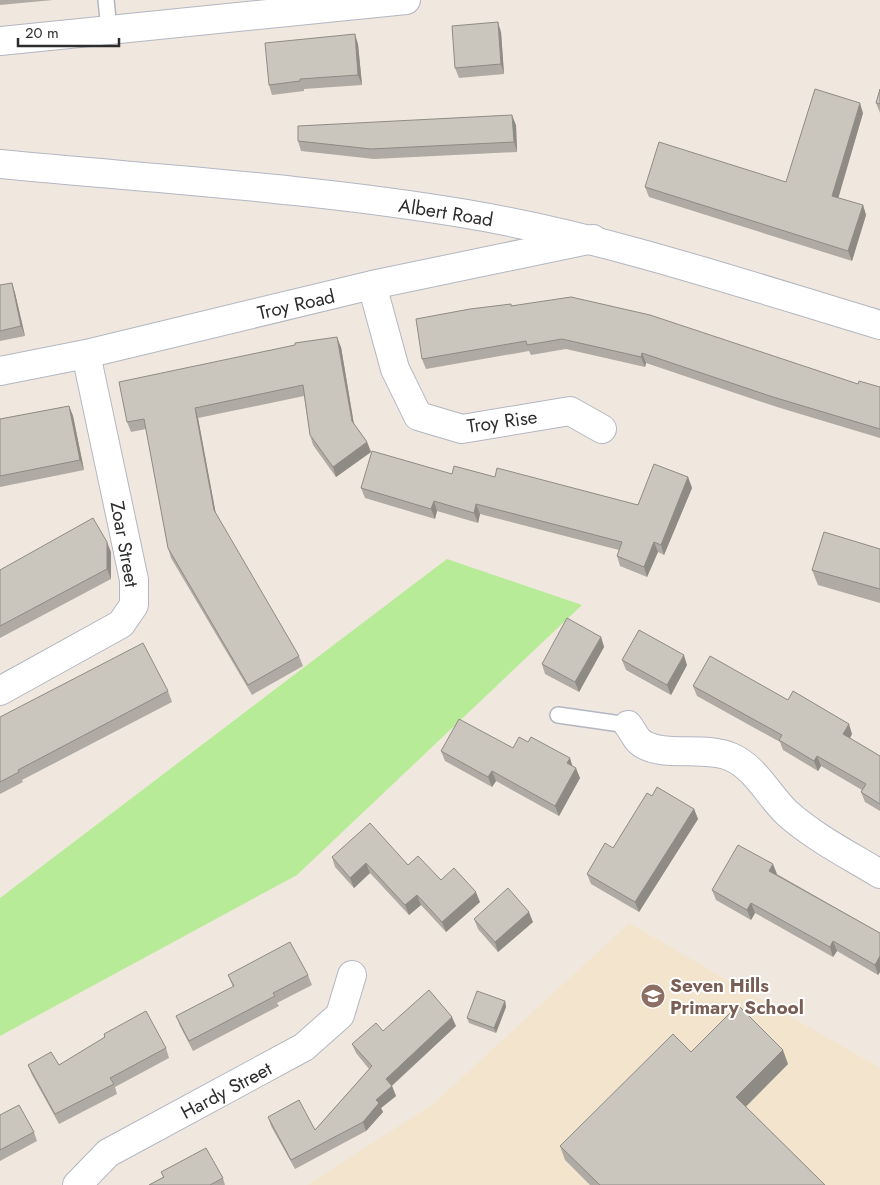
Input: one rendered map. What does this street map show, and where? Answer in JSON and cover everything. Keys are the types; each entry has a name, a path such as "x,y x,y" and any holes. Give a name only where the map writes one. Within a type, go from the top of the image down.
{"street":[{"path":"0,41 406,0"},
{"name":"Albert Road","path":"0,164 317,194 466,214 593,239 880,325"},
{"name":"Troy Road","path":"0,371 86,354 372,285 593,239"},
{"name":"Troy Rise","path":"372,285 395,369 418,416 462,429 570,410 602,429"},
{"name":"Zoar Street","path":"0,691 121,624 134,605 134,580 86,354"},
{"path":"628,725 639,741 651,748 713,751 733,757 750,771 793,818 880,874"},
{"name":"Hardy Street","path":"77,1185 108,1153 304,1047 340,1015 352,975"}],"lane":[{"path":"106,0 109,29"},
{"path":"558,715 628,725"}],"shaded area":[{"name":"Seven Hills Primary School","path":"629,923 880,1068 880,1185 307,1185 433,1104"}],"green space":[{"path":"447,559 582,605 297,875 0,1036 0,898"}],"building":[{"path":"498,22 501,64 455,68 452,26"},
{"path":"355,34 358,75 300,79 300,81 269,85 265,43"},
{"path":"815,89 860,103 832,196 863,205 848,251 645,187 659,142 786,182"},
{"path":"880,89 880,104 876,103"},
{"path":"512,115 514,142 371,149 298,141 298,126"},
{"path":"12,283 21,326 0,331 0,285"},
{"path":"571,297 650,315 858,384 859,381 880,387 880,429 773,397 642,353 641,357 562,339 527,345 526,341 422,359 416,319 470,309 511,304 511,306"},
{"path":"337,337 352,421 367,442 333,467 310,435 303,385 195,408 214,510 299,656 248,685 168,548 144,419 127,422 119,382 295,345 295,343"},
{"path":"69,406 80,460 0,476 0,419"},
{"path":"372,451 452,474 454,466 495,477 497,468 638,505 654,464 688,477 661,545 654,542 644,567 617,556 622,542 476,504 474,513 434,501 431,509 361,488"},
{"path":"93,518 107,542 107,569 0,626 0,570"},
{"path":"824,532 880,549 880,589 812,570"},
{"path":"567,618 601,637 575,682 542,664"},
{"path":"639,630 684,655 667,685 622,660"},
{"path":"143,643 168,691 18,770 19,772 0,782 0,717"},
{"path":"710,656 788,700 793,691 849,724 843,734 880,756 880,804 861,792 866,784 817,756 814,761 779,740 782,735 693,686"},
{"path":"459,719 513,748 519,737 528,742 531,737 570,758 567,763 576,768 555,806 492,771 488,777 441,751"},
{"path":"657,787 694,809 635,902 587,874 605,843 613,848 647,793 652,796"},
{"path":"370,823 408,865 418,856 441,880 454,868 476,892 442,922 417,895 405,905 366,863 350,878 332,857"},
{"path":"738,845 773,864 769,871 880,933 880,956 875,965 833,941 830,947 751,903 747,910 712,890"},
{"path":"508,888 529,912 495,942 474,919"},
{"path":"290,942 308,975 273,993 275,996 189,1041 176,1016 234,986 228,975"},
{"path":"429,990 452,1017 386,1079 392,1086 376,1100 379,1103 363,1122 291,1160 268,1117 299,1100 315,1130 372,1066 352,1044 376,1023 383,1031"},
{"path":"477,991 505,1001 494,1028 467,1018"},
{"path":"738,1005 783,1050 736,1097 825,1185 600,1185 560,1146 673,1034 691,1052"},
{"path":"146,1011 166,1048 110,1078 114,1084 55,1114 28,1065 51,1052 59,1065 105,1037 104,1034"},
{"path":"19,1105 34,1132 0,1150 0,1115"},
{"path":"206,1148 223,1178 210,1185 149,1185 164,1177 161,1172"}],"place":[{"name":"Seven Hills Primary School","path":"653,996"}]}
